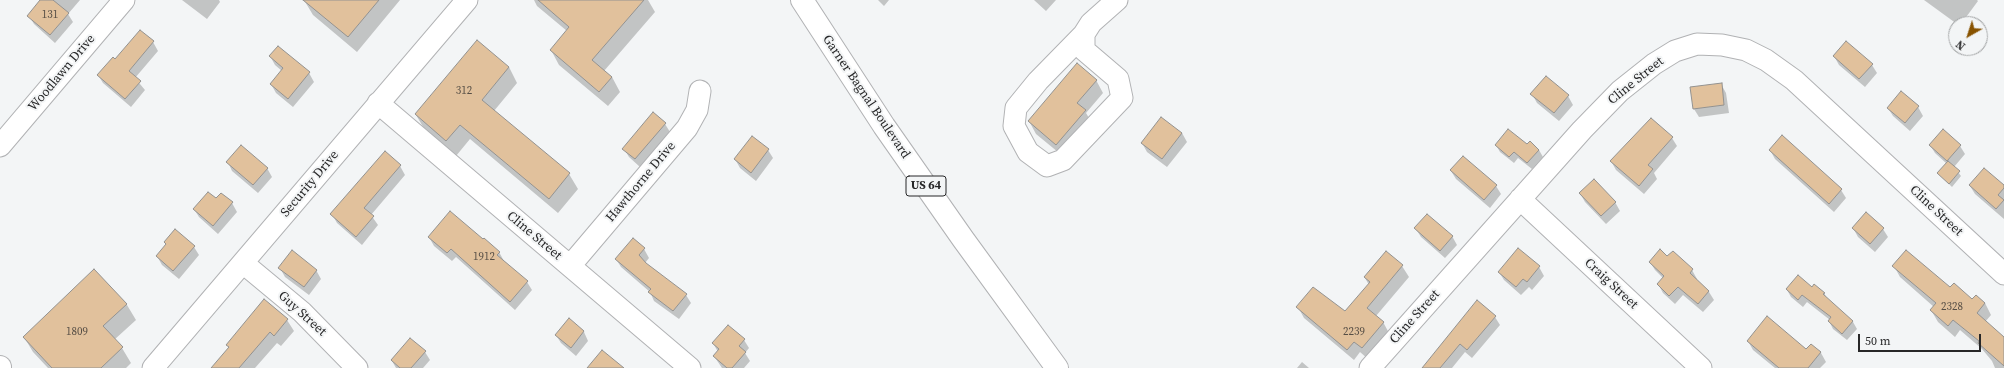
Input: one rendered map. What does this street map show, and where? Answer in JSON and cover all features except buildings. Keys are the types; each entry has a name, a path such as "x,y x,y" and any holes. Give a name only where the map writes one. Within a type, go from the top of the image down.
{"highway":[{"name":"Garner Bagnal Boulevard","path":"802,0 884,126 963,239 1057,368"}],"street":[{"name":"Woodlawn Drive","path":"0,146 124,0"},
{"name":"Security Drive","path":"153,368 467,0"},
{"path":"1084,34 1084,50 1118,79 1122,98 1062,160 1047,166 1028,152 1014,126 1016,108 1038,82 1084,34 1091,23 1117,0"},
{"name":"Cline Street","path":"1370,368 1520,199 1620,91 1654,64 1675,51 1696,44 1722,45 1746,50 1794,80 2004,274"},
{"name":"Hawthorne Drive","path":"570,266 687,128 697,110 700,91"},
{"name":"Cline Street","path":"378,103 690,368"},
{"name":"Craig Street","path":"1520,199 1701,368"},
{"name":"Guy Street","path":"243,263 302,312 358,368"}]}
